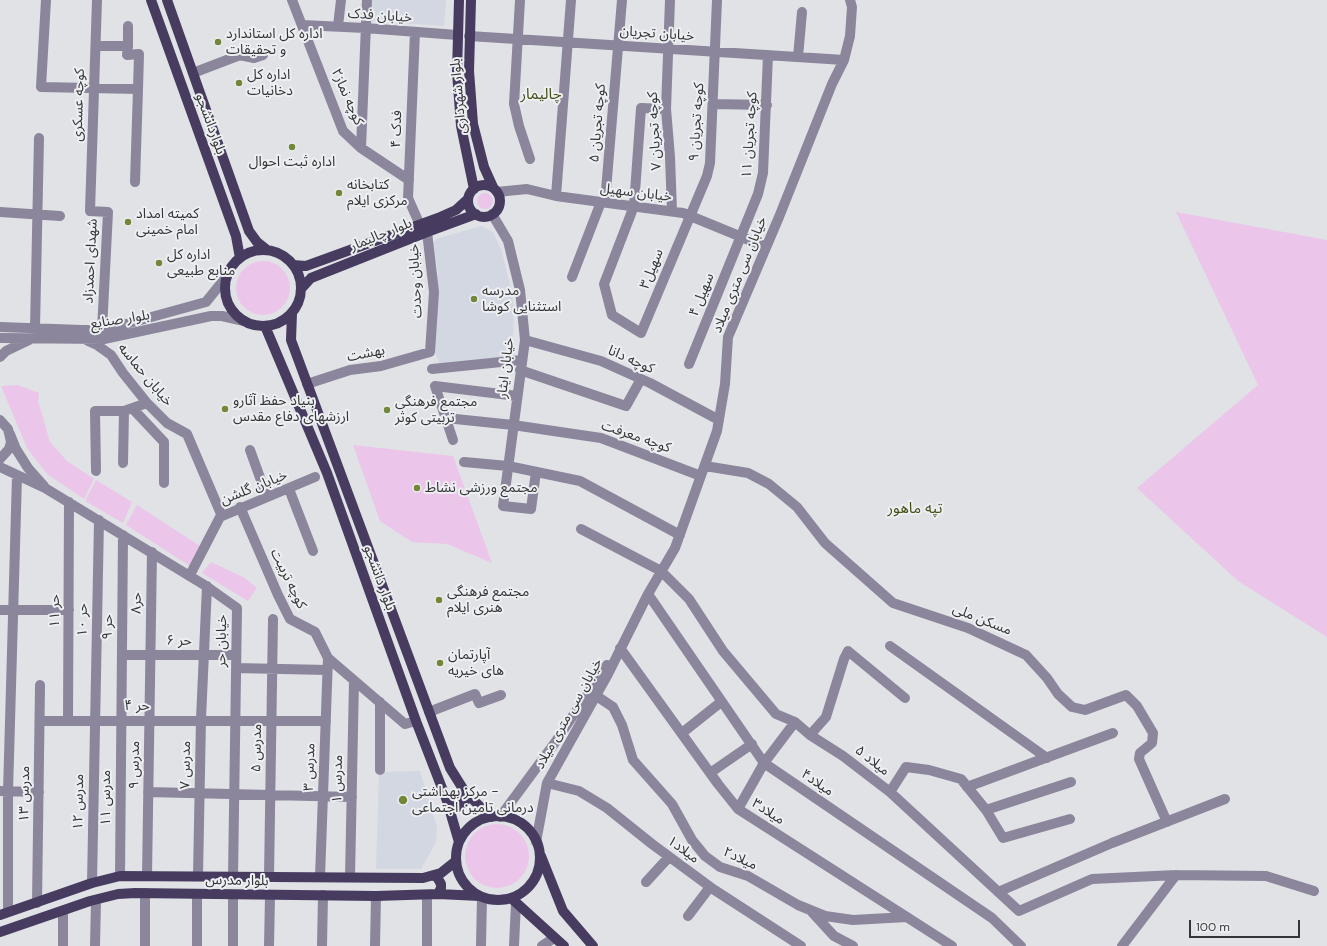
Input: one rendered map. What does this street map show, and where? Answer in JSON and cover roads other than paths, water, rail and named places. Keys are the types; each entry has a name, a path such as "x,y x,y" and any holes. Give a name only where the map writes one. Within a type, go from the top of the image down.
{"main road":[{"name":"بلواردانشجو","path":"151,0 236,236 240,258"},
{"name":"بلواردانشجو","path":"167,0 249,231 257,242 266,250"},
{"path":"459,0 457,72 461,126 474,189"},
{"name":"بلوار شهرداری","path":"471,0 469,71 474,124 484,167 495,190"},
{"path":"457,36 469,36"},
{"path":"483,185 495,190 500,203 492,214 484,217 476,214 470,208 468,199 474,189 483,185"},
{"name":"بلوار چالیمار","path":"301,289 311,278 423,228 456,210 468,199"},
{"name":"بلوار چالیمار","path":"293,264 306,266 423,228 476,214"},
{"path":"266,250 276,253 293,264 299,276 301,289 300,298 292,313 275,324 265,326 250,324 234,312 227,301 225,289 227,276 232,266 240,258 257,251 266,250"},
{"name":"بلوار دانشجو","path":"292,313 291,340 450,768 465,792 496,817"},
{"name":"بلوار دانشجو","path":"265,326 327,473 416,721 447,801 459,842"},
{"path":"447,801 454,807 458,807 465,801 465,792"},
{"path":"564,946 513,901 481,897 471,890 464,882 458,872 456,861 459,842 472,826 481,820 496,817 518,822 531,834 563,911 593,946"},
{"path":"513,901 530,885 536,875 539,863 537,847"},
{"name":"بلوار مدرس","path":"4,913 92,883 120,876 423,878 434,876 456,861"},
{"path":"432,895 442,888 440,880 434,876"},
{"path":"233,877 233,895"},
{"name":"بلوار مدرس","path":"0,932 118,894 145,893 270,896 432,895 481,897"}],"street":[{"path":"46,0 41,87 138,89"},
{"name":"کوچه عسکری","path":"90,211 97,0"},
{"name":"کوچه نماز۲","path":"292,0 343,131 360,148 409,180"},
{"path":"338,26 341,0"},
{"path":"360,148 367,0"},
{"path":"520,0 514,104 519,126 530,159"},
{"path":"556,196 571,0"},
{"name":"کوچه تجریان ۵","path":"572,277 603,202 619,46 622,0"},
{"name":"کوچه تجریان ۷","path":"670,0 667,49 666,109 672,211"},
{"name":"کوچه تجریان ۹","path":"689,215 707,176 710,163 717,0"},
{"name":"خیابان سی متری میلاد","path":"537,847 547,783 592,694 620,648 648,594 676,548 717,431 725,384 728,337 832,84 844,60 850,36 852,7 850,0"},
{"path":"798,57 802,12"},
{"name":"خیابان فدک","path":"302,25 338,26 457,36"},
{"path":"128,26 127,55 139,54 135,182"},
{"name":"فدک ۴","path":"415,32 408,198 423,228"},
{"name":"خیابان تجریان","path":"469,36 844,60"},
{"path":"96,46 128,46"},
{"path":"193,73 240,55 254,58 263,55"},
{"name":"کوچه تجریان ۱۱","path":"740,237 758,194 763,174 768,55"},
{"path":"713,104 767,105"},
{"path":"634,206 641,108 666,109"},
{"path":"0,357 35,334 39,138"},
{"name":"خیابان سهیل","path":"495,190 528,189 556,196 672,211 689,215 766,247"},
{"name":"سهیل۳","path":"634,206 604,284 612,315 641,333 689,215"},
{"name":"شهدای احمدزاد","path":"90,211 108,212 102,330"},
{"path":"0,212 60,216"},
{"name":"خیابان ایثار","path":"492,214 508,240 520,290 525,340 520,365 503,506 531,509 536,472"},
{"name":"خیابان وحدت","path":"423,228 434,292 430,352"},
{"name":"سهیل ۴","path":"689,364 740,237"},
{"name":"بلوار صنایع","path":"0,338 35,334 102,330 187,308 206,302 227,276"},
{"name":"بلوار صنایع","path":"0,327 35,334 86,340 118,337 211,316 222,316 244,321"},
{"name":"خیابان حماسه","path":"86,340 97,345 111,355 122,373 147,403 167,423 187,434 214,496 221,514 220,517"},
{"name":"کوچه دانا","path":"525,340 601,361 641,379 719,420"},
{"name":"بهشت","path":"307,384 350,370 381,366 430,352"},
{"path":"432,369 520,365 626,406 641,379"},
{"path":"453,440 435,386 517,396"},
{"path":"96,471 95,411 128,410 147,403"},
{"path":"122,463 128,410"},
{"path":"128,410 164,442 164,483"},
{"name":"کوچه معرفت","path":"446,418 513,425 601,438 703,471"},
{"name":"خیابان حر","path":"0,419 10,434 16,449 28,468 46,488"},
{"path":"0,459 9,449 10,434"},
{"path":"250,450 267,497"},
{"path":"464,462 508,466 580,481 680,535"},
{"name":"خیابان حر","path":"0,468 46,488 190,575 237,608 233,877"},
{"name":"مسکن ملی","path":"703,471 748,473 769,484 797,507 825,543 893,603 968,628 1026,655 1047,678 1058,694 1072,707 1086,710 1126,695 1137,706 1153,733 1152,743 1140,753 1139,759 1167,822"},
{"path":"4,913 4,792 10,684 17,476"},
{"name":"خیابان گلشن","path":"190,575 220,517 240,507 289,489 315,477"},
{"path":"289,489 313,551"},
{"name":"حر ۱۱","path":"68,721 69,502"},
{"name":"کوچه تربیت","path":"240,507 290,619 315,632 328,658 405,724 416,721"},
{"name":"حر ۱۰","path":"95,721 99,520"},
{"name":"میلاد ۵","path":"581,529 662,571 690,599 724,651 776,714 795,722 810,735 843,756 890,792 1019,912 1092,879 1176,875"},
{"name":"حر ۹","path":"121,721 122,535"},
{"name":"حر۸","path":"150,655 152,552"},
{"name":"مدرس ۷","path":"198,876 203,655 207,586"},
{"name":"میلاد۴","path":"648,594 764,763 992,918 1021,946"},
{"path":"0,610 69,610"},
{"name":"مدرس ۵","path":"269,877 273,619"},
{"path":"890,646 1047,758"},
{"name":"میلاد۳","path":"620,648 710,773 738,809 952,946"},
{"path":"810,735 826,717 844,659 848,651 905,698"},
{"name":"حر ۶","path":"122,655 236,655"},
{"name":"مدرس ۹","path":"147,876 150,655"},
{"name":"مدرس ۳","path":"320,877 328,658"},
{"path":"236,668 328,670"},
{"name":"مدرس ۱","path":"350,877 354,681"},
{"name":"مدرس ۱۳","path":"37,903 40,685"},
{"path":"429,712 475,694 478,703 501,695"},
{"name":"خیابان سی متری میلاد","path":"496,817 592,694"},
{"name":"میلاد۲","path":"592,694 613,707 622,725 633,760 672,804 692,840 705,856 720,867 748,876 798,905 825,916 853,920 907,917"},
{"path":"380,702 380,770"},
{"path":"682,733 721,702"},
{"name":"حر ۴","path":"40,721 326,720"},
{"name":"مدرس ۱۲","path":"92,883 95,721"},
{"name":"مدرس ۱۱","path":"120,876 121,721"},
{"path":"738,809 764,763 795,722"},
{"path":"967,787 1113,733"},
{"path":"710,773 752,744"},
{"path":"890,792 906,767 929,770 960,779 986,810 1003,838 1070,819"},
{"path":"986,810 1071,782"},
{"name":"میلاد۱","path":"547,783 579,791 607,808 710,887 801,946"},
{"path":"4,792 39,792"},
{"path":"148,792 352,798"},
{"path":"998,892 1112,843 1225,799"},
{"path":"646,882 669,857"},
{"path":"1122,946 1176,875 1266,876 1314,891"},
{"path":"688,916 710,887"},
{"path":"145,893 145,946"},
{"path":"197,894 197,946"},
{"path":"233,895 233,946"},
{"path":"322,946 323,895"},
{"path":"427,946 432,895"},
{"path":"269,946 270,896"},
{"path":"375,946 376,896"},
{"path":"481,897 481,946"},
{"path":"95,946 96,900"},
{"path":"513,901 514,946"},
{"path":"810,910 834,936 853,946"},
{"path":"62,911 63,946"},
{"path":"542,946 554,938"}],"place":[{"name":"اداره کل استاندارد و تحقیقات","path":"218,42"},
{"name":"اداره کل دخانیات","path":"239,83"},
{"name":"اداره ثبت احوال","path":"292,147"},
{"name":"کتابخانه مرکزی ایلام","path":"339,193"},
{"name":"کمیته امداد امام خمینی","path":"128,222"},
{"name":"اداره کل منابع طبیعی","path":"159,263"},
{"name":"مدرسه استثنایی کوشا","path":"474,299"},
{"name":"بنیاد حفظ آثارو ارزشهای دفاع مقدس","path":"225,409"},
{"name":"مجتمع فرهنگی تربیتی کوثر","path":"387,410"},
{"name":"مجتمع ورزشی نشاط","path":"417,488"},
{"name":"مجتمع فرهنگی هنری ایلام","path":"439,600"},
{"name":"آپارتمان های خیریه","path":"440,663"},
{"name":"مرکز بهداشتی - درمانی تامین اجتماعی","path":"403,800"}],"district":[{"name":"چالیمار","path":"541,95"},
{"name":"تپه ماهور","path":"915,509"}]}
